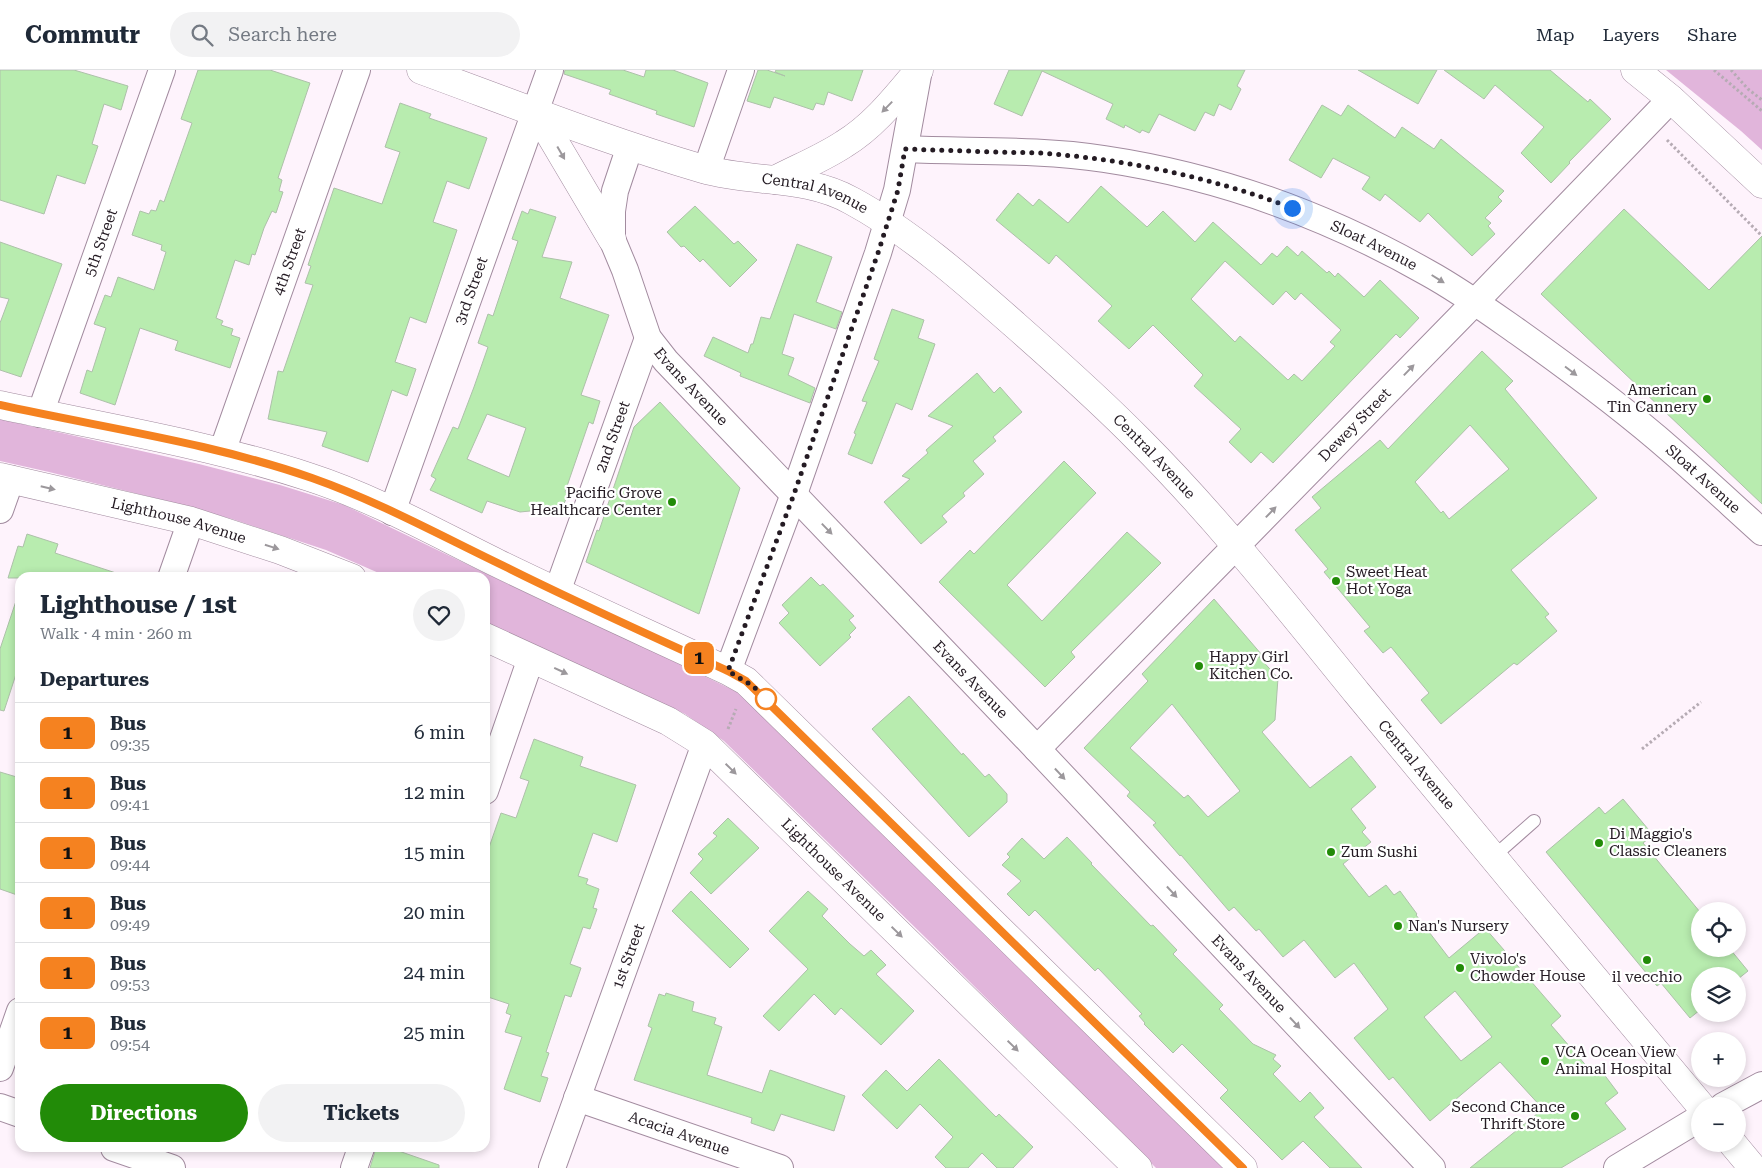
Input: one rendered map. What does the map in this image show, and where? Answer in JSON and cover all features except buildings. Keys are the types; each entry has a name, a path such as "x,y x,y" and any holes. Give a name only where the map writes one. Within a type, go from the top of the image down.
{"main road":[{"name":"Central Avenue","path":"421,70 630,146 706,170 732,176 796,182 832,191 850,199 888,222 979,293 1062,367 1141,442 1236,546 1492,858 1693,1097"},
{"path":"775,180 845,144 889,106 919,70"},
{"path":"1635,70 1671,99 1762,184"},
{"path":"536,112 612,239"},
{"path":"0,405 222,452 340,488 728,671 753,686 1243,1168"},
{"name":"Lighthouse Avenue","path":"5,478 191,521 280,550 337,572"},
{"name":"Lighthouse Avenue","path":"490,639 668,721 716,738 1138,1168"},
{"path":"1740,1152 1753,1168"}],"street":[{"name":"5th Street","path":"40,414 162,70"},
{"name":"4th Street","path":"222,452 357,70"},
{"name":"3rd Street","path":"392,512 550,70"},
{"path":"706,170 740,70"},
{"path":"728,671 794,494 888,222 898,190 919,70"},
{"name":"Dewey Street","path":"1037,749 1476,302 1671,99"},
{"name":"Evans Avenue","path":"630,146 615,191 612,211 612,239 625,270 648,338 666,361 1037,749 1432,1168"},
{"name":"Sloat Avenue","path":"905,149 1050,153 1095,158 1156,169 1222,185 1264,198 1369,242 1428,273 1476,302 1544,350 1670,449 1762,532"},
{"name":"2nd Street","path":"557,592 648,338"},
{"path":"0,510 5,478"},
{"path":"173,572 191,521"},
{"path":"490,777 532,658"},
{"name":"1st Street","path":"552,1168 716,738"},
{"path":"0,1068 15,1025"},
{"path":"1740,1097 1762,1085"},
{"name":"Acacia Avenue","path":"578,1098 780,1168"},
{"path":"0,1107 15,1112"},
{"path":"1617,1168 1691,1123"},
{"path":"128,1152 164,1162"},
{"path":"354,1168 360,1152"}],"lane":[{"path":"1492,858 1534,821"}],"path":[{"path":"1714,70 1762,111"},
{"path":"1732,70 1748,89 1762,100"},
{"path":"1649,122 1762,236"},
{"path":"1642,749 1701,702"},
{"path":"716,738 738,704"}],"shaded area":[{"path":"1666,70 1762,70 1762,150 1741,131"},
{"path":"0,419 199,464 280,485 344,505 483,572 377,572 326,550 232,519 171,502 0,461"},
{"path":"490,575 741,694 1224,1168 1156,1168 929,941 724,741 685,714 490,624"}],"bus line":[{"name":"1","path":"0,405 222,452 340,488 746,681 1243,1168"}],"place":[{"name":"American Tin Cannery","path":"1707,399"},
{"name":"Pacific Grove Healthcare Center","path":"672,502"},
{"name":"Sweet Heat Hot Yoga","path":"1336,581"},
{"name":"Happy Girl Kitchen Co.","path":"1199,666"},
{"name":"Di Maggio's Classic Cleaners","path":"1599,843"},
{"name":"Zum Sushi","path":"1331,852"},
{"name":"Nan's Nursery","path":"1398,926"},
{"name":"il vecchio","path":"1647,960"},
{"name":"Vivolo's Chowder House","path":"1460,968"},
{"name":"VCA Ocean View Animal Hospital","path":"1545,1061"},
{"name":"Second Chance Thrift Store","path":"1575,1116"}],"route":[{"path":"766,699 753,686 728,671 794,494 878,253 898,190 905,149 1050,153 1104,159 1222,185 1292,208"}]}
